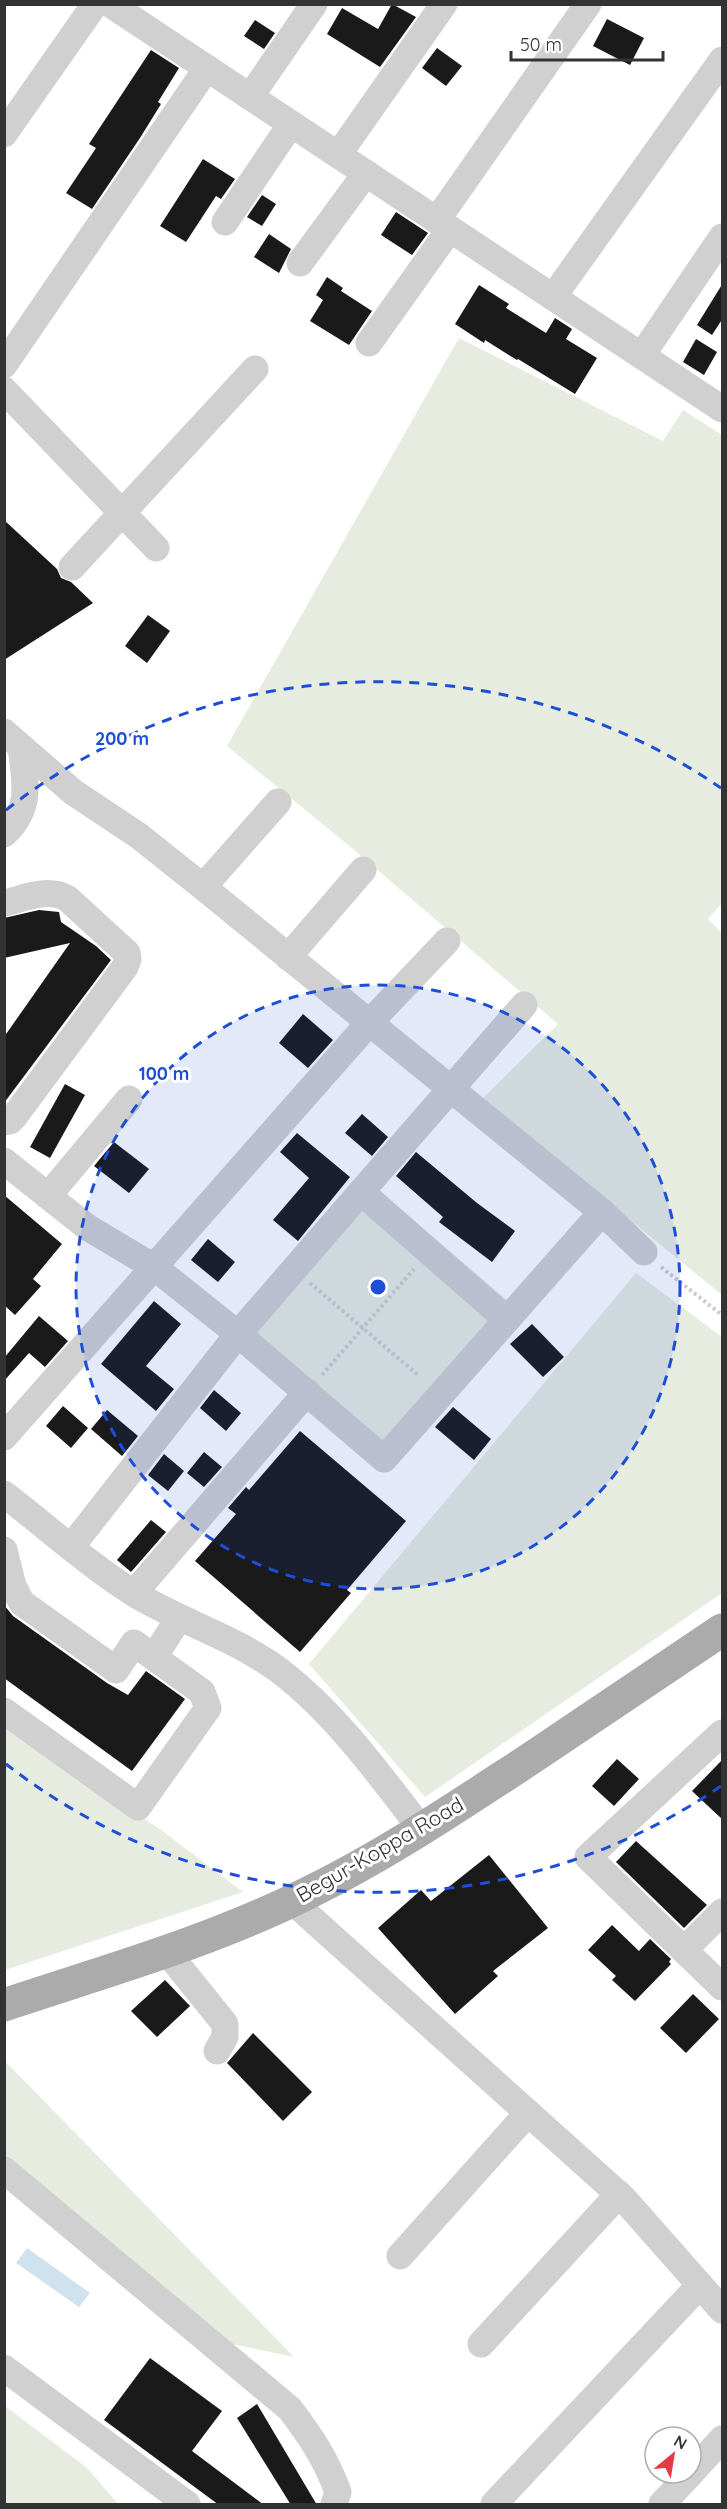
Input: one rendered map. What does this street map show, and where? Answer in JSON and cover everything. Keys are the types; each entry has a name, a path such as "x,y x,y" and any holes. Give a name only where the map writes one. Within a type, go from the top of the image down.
{"main road":[{"name":"Begur-Koppa Road","path":"4,2005 167,1952 292,1900 347,1874 422,1830 718,1640"}],"street":[{"path":"4,134 95,4"},
{"path":"110,4 723,409"},
{"path":"250,97 315,4"},
{"path":"338,155 444,4"},
{"path":"369,343 443,224 588,4"},
{"path":"553,297 723,60"},
{"path":"4,365 207,68"},
{"path":"225,222 291,124"},
{"path":"300,264 366,173"},
{"path":"642,355 722,239"},
{"path":"72,567 255,369"},
{"path":"4,390 156,548"},
{"path":"4,834 14,826 26,801 13,739"},
{"path":"13,739 73,792 139,836 203,887 602,1212 644,1252"},
{"path":"203,887 278,802"},
{"path":"288,957 363,870"},
{"path":"4,903 45,893 59,893 127,953 128,960 14,1117 4,1122"},
{"path":"4,1437 369,1023 447,940"},
{"path":"71,1547 238,1334 524,1005"},
{"path":"48,1196 129,1099"},
{"path":"4,1161 87,1227 154,1267 238,1334 384,1459 602,1212"},
{"path":"361,1192 506,1319"},
{"path":"134,1593 307,1392"},
{"path":"4,1494 134,1593 256,1656 295,1684 320,1707 366,1757 422,1830"},
{"path":"4,1550 13,1586 22,1603 116,1670 134,1643 202,1692 208,1708 138,1807 4,1711"},
{"path":"154,1657 179,1618"},
{"path":"723,1733 588,1857 723,1987"},
{"path":"292,1900 619,2194 723,2310"},
{"path":"684,1950 723,1912"},
{"path":"167,1952 225,2025 225,2037 217,2050"},
{"path":"400,2256 528,2113"},
{"path":"4,2170 290,2409 318,2446 330,2471 338,2492 334,2505"},
{"path":"482,2344 619,2194"},
{"path":"494,2505 700,2285"},
{"path":"4,2368 187,2505"},
{"path":"703,2460 723,2439"},
{"path":"662,2505 680,2485"}],"path":[{"path":"644,1252 723,1315"},
{"path":"307,1392 414,1269"},
{"path":"305,1279 419,1376"}],"shaded area":[{"path":"459,338 663,441 683,410 722,435 722,903 708,919 722,933 722,1295 482,1099 558,1024 347,844 227,746"},
{"path":"359,1174 520,1311 384,1469 223,1332"},
{"path":"636,1273 722,1337 722,1593 425,1797 309,1664"},
{"path":"4,1725 161,1830 243,1892 5,1970"},
{"path":"4,2060 294,2357 213,2340 5,2182"},
{"path":"5,2406 87,2468 118,2504 5,2504"}],"water":[{"path":"27,2248 90,2293 79,2307 16,2263"}],"building":[{"path":"392,4 416,17 380,67 327,34 342,8 378,29"},
{"path":"607,19 644,38 630,65 593,46"},
{"path":"255,20 275,33 264,49 244,36"},
{"path":"437,48 462,66 446,86 422,68"},
{"path":"151,50 179,68 158,102 161,104 92,209 66,193 96,148 89,144"},
{"path":"203,159 235,179 221,199 216,196 186,242 160,226"},
{"path":"262,195 276,204 262,226 247,217"},
{"path":"396,212 428,233 412,255 381,235"},
{"path":"269,234 291,249 279,273 254,257"},
{"path":"327,277 343,288 341,291 372,311 349,345 310,321 323,300 316,295"},
{"path":"723,283 723,318 712,335 697,325"},
{"path":"479,285 509,304 506,308 546,333 555,318 572,329 566,339 597,358 575,394 455,324"},
{"path":"696,339 717,352 704,375 683,362"},
{"path":"4,520 57,569 61,578 71,582 93,603 4,660"},
{"path":"148,615 170,631 147,663 125,646"},
{"path":"39,910 59,912 61,922 96,946 111,960 4,1103 4,1037 70,943 4,958 4,918"},
{"path":"303,1014 333,1040 308,1068 279,1043"},
{"path":"65,1084 85,1095 50,1158 30,1147"},
{"path":"362,1114 388,1137 372,1156 345,1133"},
{"path":"297,1133 350,1177 298,1241 273,1220 309,1178 280,1152"},
{"path":"114,1142 149,1169 129,1193 94,1166"},
{"path":"416,1152 477,1203 515,1231 492,1262 439,1222 443,1217 396,1176"},
{"path":"4,1195 62,1244 33,1279 41,1286 15,1315 4,1305"},
{"path":"208,1239 235,1262 218,1282 191,1260"},
{"path":"154,1301 181,1324 146,1366 174,1389 156,1411 101,1364"},
{"path":"39,1316 68,1341 45,1367 29,1353 4,1381 4,1358"},
{"path":"532,1324 564,1357 543,1377 510,1344"},
{"path":"214,1390 241,1413 226,1431 200,1408"},
{"path":"63,1406 88,1428 71,1448 46,1426"},
{"path":"453,1407 491,1439 474,1460 435,1427"},
{"path":"107,1410 138,1436 122,1456 91,1429"},
{"path":"300,1431 406,1521 347,1590 351,1593 300,1652 195,1561 236,1514 228,1508 246,1487 249,1490"},
{"path":"204,1452 222,1467 204,1487 187,1473"},
{"path":"164,1454 184,1471 168,1491 148,1475"},
{"path":"151,1520 166,1532 131,1572 117,1560"},
{"path":"4,1605 13,1616 107,1683 128,1695 146,1671 185,1699 132,1771 4,1678"},
{"path":"617,1759 639,1779 614,1806 592,1786"},
{"path":"723,1759 723,1820 692,1791"},
{"path":"636,1841 707,1905 684,1928 616,1862"},
{"path":"489,1855 548,1928 493,1971 498,1976 455,2014 378,1928 421,1890 431,1901"},
{"path":"612,1925 639,1951 650,1939 671,1959 669,1962 671,1964 635,2001 612,1980 616,1976 588,1950"},
{"path":"165,1980 190,2006 157,2037 131,2011"},
{"path":"693,1994 719,2019 686,2053 660,2028"},
{"path":"253,2033 312,2092 283,2121 227,2063"},
{"path":"150,2358 222,2411 192,2451 264,2505 219,2505 104,2420"},
{"path":"257,2404 317,2505 291,2505 237,2418"}]}
